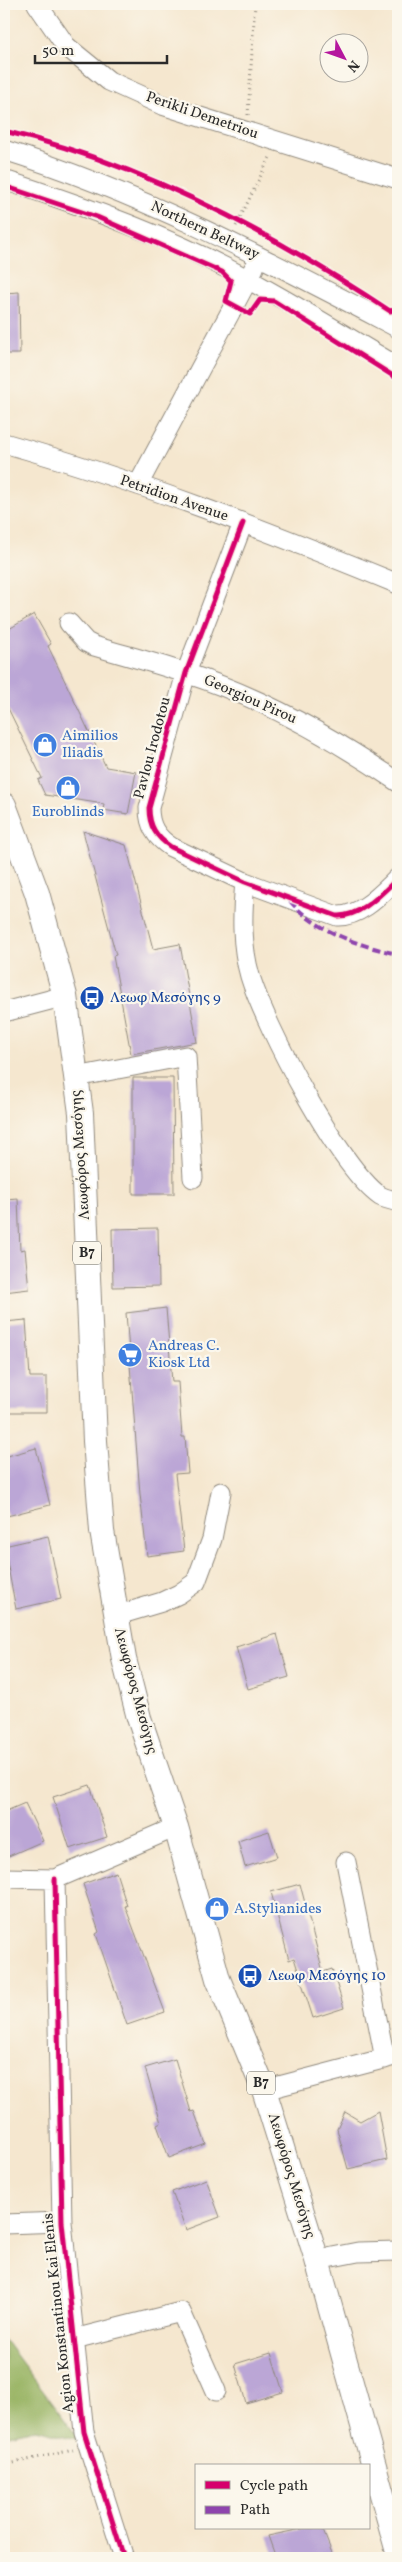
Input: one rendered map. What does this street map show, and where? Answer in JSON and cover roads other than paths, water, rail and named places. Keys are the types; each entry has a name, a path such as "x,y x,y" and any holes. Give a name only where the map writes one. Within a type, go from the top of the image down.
{"main road":[{"name":"Λεωφόρος Μεσόγης","path":"4,805 37,894 66,996 81,1114 95,1441 102,1531 115,1616 140,1718 176,1827 218,1979 264,2090 317,2260 398,2552"}],"street":[{"name":"Perikli Demetriou","path":"37,4 66,46 109,81 162,105 398,179"},
{"name":"Northern Beltway","path":"4,150 44,163 150,205 261,256 398,328"},
{"name":"Northern Beltway","path":"4,180 112,218 248,279 397,364"},
{"path":"138,485 261,256"},
{"name":"Petridion Avenue","path":"4,443 138,485 243,523 398,584"},
{"name":"Pavlou Irodotou","path":"243,523 186,673 149,808 149,820 161,841 171,848 245,882 338,916 352,914 366,906 398,878"},
{"name":"Georgiou Pirou","path":"69,623 82,638 94,646 186,673 294,718 329,736 398,782"},
{"path":"245,882 243,938 250,976 286,1056 329,1132 359,1176 382,1197 398,1202"},
{"path":"4,1012 66,996"},
{"path":"76,1078 186,1056 193,1178"},
{"path":"115,1616 162,1602 179,1594 196,1582 212,1539 221,1492"},
{"path":"4,1878 55,1879 176,1827"},
{"path":"264,2090 392,2057 346,1862"},
{"name":"Agion Konstantinou Kai Elenis","path":"55,1879 62,2222 84,2432 124,2558"},
{"path":"4,2224 62,2222"},
{"path":"317,2260 358,2252 398,2251"},
{"path":"74,2339 181,2312 216,2391"}],"place":[{"name":"Aimilios Iliadis","path":"45,745"},
{"name":"Euroblinds","path":"68,788"},
{"name":"Λεωφ Μεσόγης 9","path":"92,998"},
{"name":"Andreas C. Kiosk Ltd","path":"130,1355"},
{"name":"A.Stylianides","path":"217,1909"},
{"name":"Λεωφ Μεσόγης 10","path":"250,1976"}]}
